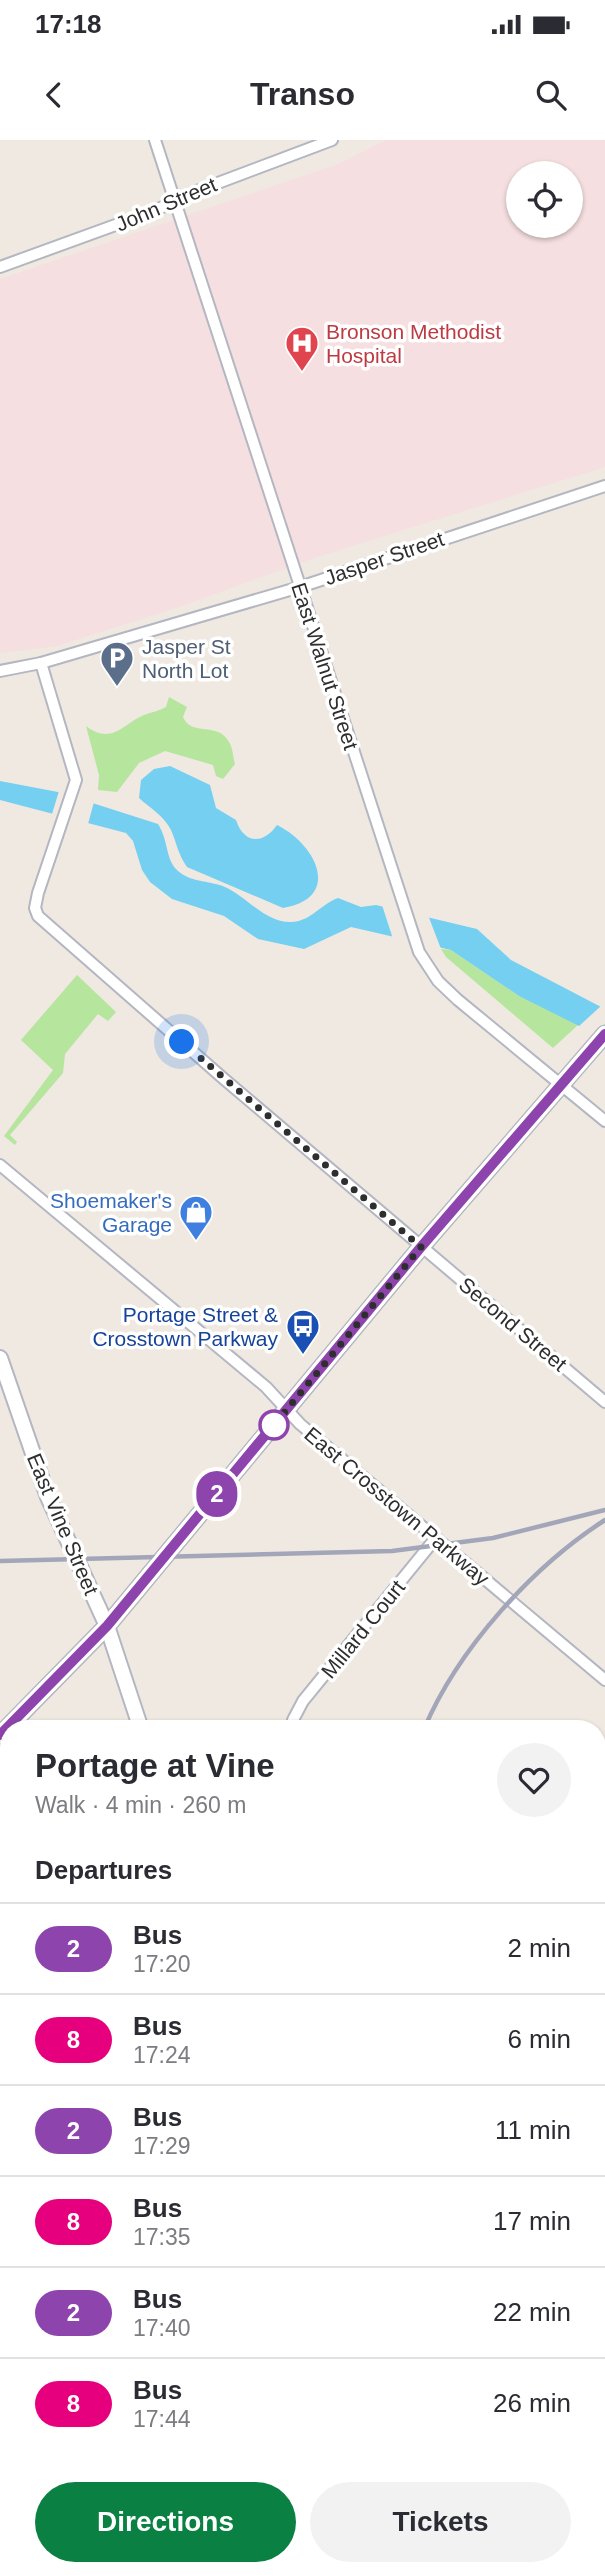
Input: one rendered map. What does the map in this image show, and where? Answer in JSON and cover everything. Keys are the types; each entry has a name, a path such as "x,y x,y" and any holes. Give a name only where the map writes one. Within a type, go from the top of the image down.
{"main road":[{"path":"15,1720 107,1626 421,1247 602,1037"}],"street":[{"name":"East Walnut Street","path":"155,140 416,944 438,981 605,1121"},
{"name":"John Street","path":"0,267 144,215 174,200 332,140"},
{"name":"Jasper Street","path":"0,671 41,663 300,587 605,486"},
{"name":"Second Street","path":"41,663 76,780 38,893 35,908 38,916 605,1402"},
{"name":"East Crosstown Parkway","path":"0,1165 262,1384 285,1411 605,1680"},
{"name":"East Vine Street","path":"0,1358 48,1497 107,1626 138,1720"},
{"name":"Millard Court","path":"296,1720 303,1701 435,1539"}],"shaded area":[{"name":"Bronson Methodist Hospital","path":"386,140 605,140 605,467 311,559 182,606 57,646 0,653 0,279 338,164"}],"green space":[{"path":"169,697 187,707 183,717 187,723 224,736 230,744 235,764 223,779 216,776 213,765 165,751 139,763 117,792 98,790 99,775 86,726 103,734 117,731 144,715 166,707"},
{"path":"441,949 451,950 519,996 579,1024 553,1048 446,957"},
{"path":"77,975 116,1012 108,1021 98,1014 65,1054 63,1073 10,1135 17,1142 15,1145 4,1136 53,1070 21,1040"}],"water":[{"path":"170,766 210,785 216,808 236,820 239,828 249,837 260,839 272,832 277,825 291,834 312,857 317,870 318,882 313,893 302,902 283,908 187,867 168,825 139,798 141,780 154,769"},
{"path":"0,781 58,792 158,824 172,864 180,873 192,879 225,887 265,914 282,921 304,919 338,898 361,907 376,905 477,929 511,960 605,1009 605,1039 519,996 451,950 351,927 304,949 258,939 224,916 172,899 150,882 142,870 133,841 126,833 0,800"}],"pier":[{"path":"59,791 94,802 88,824 52,814"},
{"path":"382,905 428,915 441,949 393,939"},
{"path":"602,1005 605,1007 605,1042 578,1027"}],"railway":[{"path":"0,1561 392,1551 493,1538 605,1510"},
{"path":"428,1720 456,1669 500,1612 551,1561 605,1520"}],"bus line":[{"name":"2","path":"16,1720 107,1626 421,1247 605,1034"}],"place":[{"name":"Bronson Methodist Hospital","path":"302,373"},
{"name":"Jasper St North Lot","path":"117,688"},
{"name":"Shoemaker's Garage","path":"196,1242"},
{"name":"Portage Street & Crosstown Parkway","path":"303,1356"}],"route":[{"path":"182,1042 421,1247 274,1425"}]}
